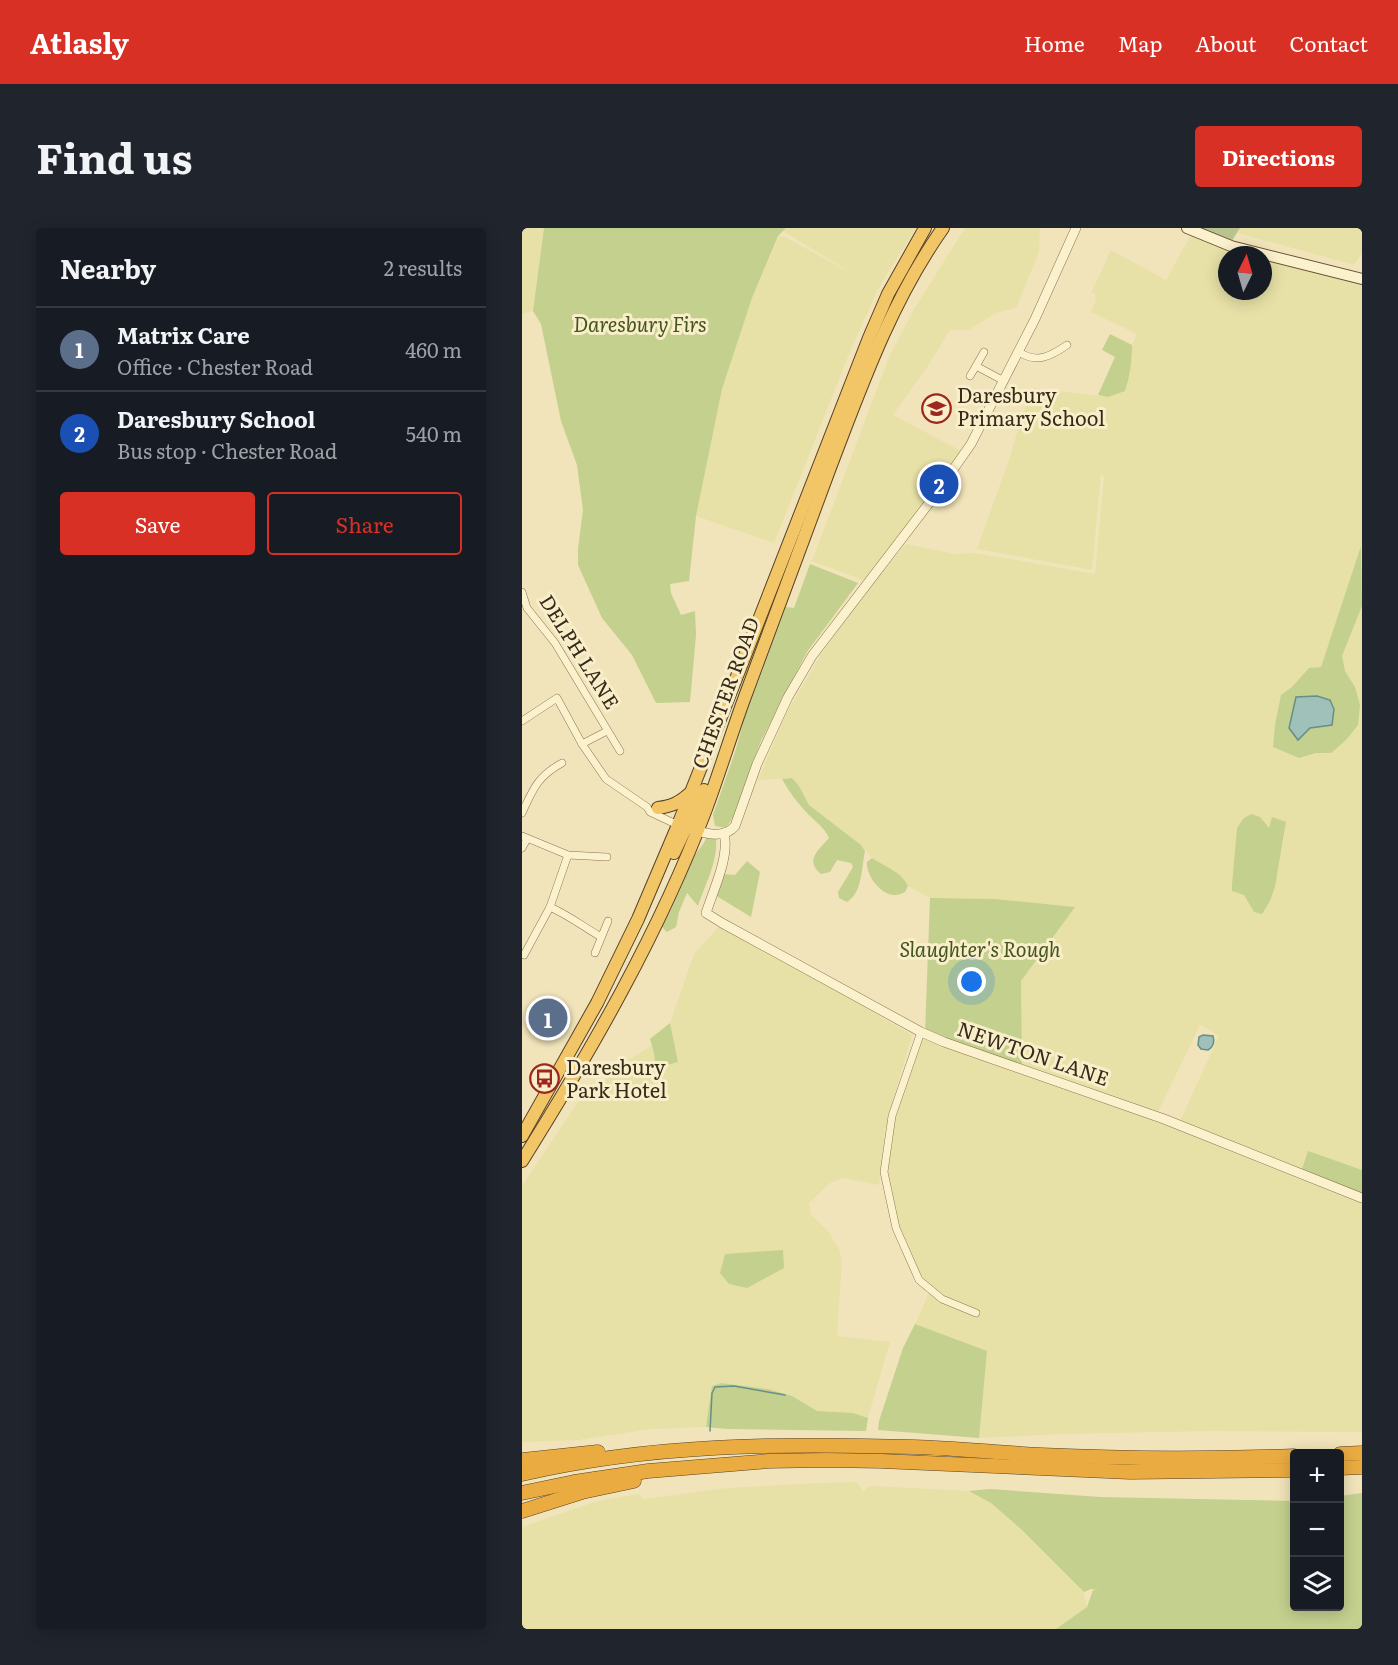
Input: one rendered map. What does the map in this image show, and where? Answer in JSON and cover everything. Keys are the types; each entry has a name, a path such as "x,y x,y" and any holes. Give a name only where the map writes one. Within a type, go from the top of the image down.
{"highway":[{"name":"CHESTER ROAD","path":"526,1139 591,1047 629,977 670,893 689,824 691,792 869,338 888,294 926,228"},
{"name":"CHESTER ROAD","path":"522,1161 526,1139 689,824 736,724 864,380 900,300 943,228"},
{"path":"653,808 671,807 691,792"},
{"path":"522,1460 680,1444 728,1447"},
{"path":"522,1474 622,1457 728,1447 786,1445 915,1447 1130,1458 1290,1456"},
{"path":"1344,1454 1362,1453"},
{"path":"522,1492 612,1475 769,1461 881,1461 1130,1472 1290,1470"},
{"path":"522,1510 604,1487 727,1464"},
{"path":"1344,1468 1362,1467"}],"main road":[{"path":"1187,228 1232,246 1362,279"}],"street":[{"path":"653,808 650,812 715,830 721,834 729,832 735,826 760,756 788,698 812,656 971,444 1048,291 1076,228"},
{"path":"1018,352 1030,357 1047,358 1067,345"},
{"path":"970,376 984,352"},
{"path":"976,366 1004,381"},
{"name":"DELPH LANE","path":"522,592 527,608 555,643 620,751"},
{"path":"522,721 556,698 582,744 606,779 653,808 689,824"},
{"name":"DELPH LANE","path":"582,744 607,731"},
{"path":"522,813 537,783 562,763"},
{"name":"NEWTON LANE","path":"721,834 726,845 724,856 706,913 921,1032 944,1042 1164,1119 1362,1198"},
{"path":"522,848 525,838 568,855 607,857"},
{"path":"524,955 549,907 568,855"},
{"path":"549,907 565,914 601,937"},
{"path":"595,953 608,921"},
{"path":"921,1032 892,1116 884,1172 896,1228 919,1280 942,1299 976,1313"}],"shaded area":[{"path":"522,228 544,228 533,311 522,314"},
{"path":"786,228 916,228 878,289 851,349 774,543 696,516 722,388 752,298 779,236 785,237 855,275 783,231"},
{"path":"965,228 1040,228 1039,252 1016,308 996,313 969,330 950,330 893,415 963,452 868,582 812,561 889,357 914,309"},
{"path":"1240,228 1362,228 1362,253 1354,265 1238,233"},
{"path":"1193,231 1232,246 1218,246 1218,300 1272,300 1272,259 1362,283 1362,544 1321,667 1309,668 1281,696 1273,747 1299,758 1316,753 1331,753 1355,687 1344,671 1342,656 1362,606 1362,1170 1308,1152 1302,1169 1180,1121 1219,1036 1200,1025 1158,1112 1022,1066 1021,981 1074,907 995,899 930,898 908,886 896,872 872,858 861,845 809,805 792,778 758,780 787,712 822,653 858,602 906,544 956,554 976,553 1095,574 1104,476 1101,475 1092,570 977,549 1011,454 1021,417 1034,388 1108,397 1132,359 1132,345 1137,334 1091,312 1096,300 1095,293 1091,293 1111,250 1166,280","holes":["1243,819 1269,829 1285,832 1275,887 1270,901 1254,912 1244,895 1233,891 1237,828"]},
{"path":"722,923 912,1035 885,1129 879,1185 843,1178 830,1183 809,1203 811,1215 828,1231 839,1249 842,1260 837,1336 890,1342 868,1418 853,1413 817,1411 792,1396 768,1389 721,1383 709,1411 706,1427 652,1429 578,1440 522,1442 522,1186 578,1102 630,1059 651,1046 654,1053 678,1062 670,1023 694,954"},
{"path":"921,1032 1164,1119 1362,1201 1362,1432 1211,1431 979,1438 987,1351 915,1324 930,1291 896,1228 884,1172 889,1134"},
{"path":"857,1482 863,1492 867,1487 873,1486 969,1491 991,1503 1021,1529 1084,1592 1087,1607 1056,1629 522,1629 522,1527 597,1501 639,1494 643,1499 727,1488"}],"green space":[{"name":"Daresbury Firs","path":"544,228 786,228 778,236 752,298 722,389 696,516 689,581 670,584 671,593 681,615 695,611 696,635 690,702 656,703 632,655 602,618 578,565 583,510 577,465 561,421 541,324 533,311"},
{"path":"1194,228 1240,228 1230,244"},
{"path":"1110,334 1132,345 1132,351 1125,391 1108,397 1098,395 1115,357 1102,350"},
{"path":"1361,546 1362,606 1342,656 1345,671 1355,687 1360,705 1358,725 1331,753 1316,753 1299,758 1273,747 1281,695 1292,687 1309,668 1321,667"},
{"path":"810,564 858,583 807,652 761,741 733,817 726,828 715,826 713,815 745,717 786,607 794,608"},
{"path":"792,778 809,805 861,845 865,851 859,886 847,902 839,898 838,892 853,867 851,863 837,860 830,872 821,874 816,869 813,860 815,855 829,838 823,828 797,802 782,779"},
{"path":"1251,814 1260,817 1269,828 1272,817 1286,822 1275,887 1262,914 1254,912 1244,895 1232,891 1237,828 1243,819"},
{"path":"707,836 716,839 715,856 698,906 687,893 676,927 667,932 662,927 694,857"},
{"path":"872,858 902,877 908,886 905,892 890,894 875,884 867,867 867,862"},
{"path":"747,861 760,872 751,917 715,895 723,874 735,875"},
{"name":"Slaughter's Rough","path":"930,898 995,899 1075,907 1021,981 1022,1066 925,1033"},
{"path":"670,1023 678,1062 656,1068 650,1039"},
{"path":"1308,1151 1362,1170 1362,1193 1302,1169"},
{"path":"783,1250 784,1268 747,1288 729,1284 720,1273 725,1254"},
{"path":"915,1324 987,1351 979,1438 878,1430 903,1348"},
{"path":"721,1383 768,1389 792,1396 817,1411 853,1413 868,1418 866,1431 706,1427 712,1386"},
{"path":"990,1489 1100,1497 1290,1501 1290,1611 1344,1611 1344,1495 1362,1493 1362,1629 1056,1629 1087,1607 1093,1590 1099,1590 1091,1589 1084,1592 1021,1529 991,1503 969,1491"}],"water":[{"path":"1317,696 1330,700 1334,709 1332,725 1310,728 1298,740 1289,728 1296,697"},
{"path":"1213,1036 1213,1044 1208,1050 1201,1049 1198,1045 1199,1037"}],"waterway":[{"path":"710,1431 712,1393 715,1387 734,1386 785,1395"}],"place":[{"name":"Daresbury Primary School","path":"936,408"},
{"name":"Daresbury School","path":"939,484"},
{"name":"Matrix Care","path":"548,1018"},
{"name":"Daresbury Park Hotel","path":"545,1079"}]}
